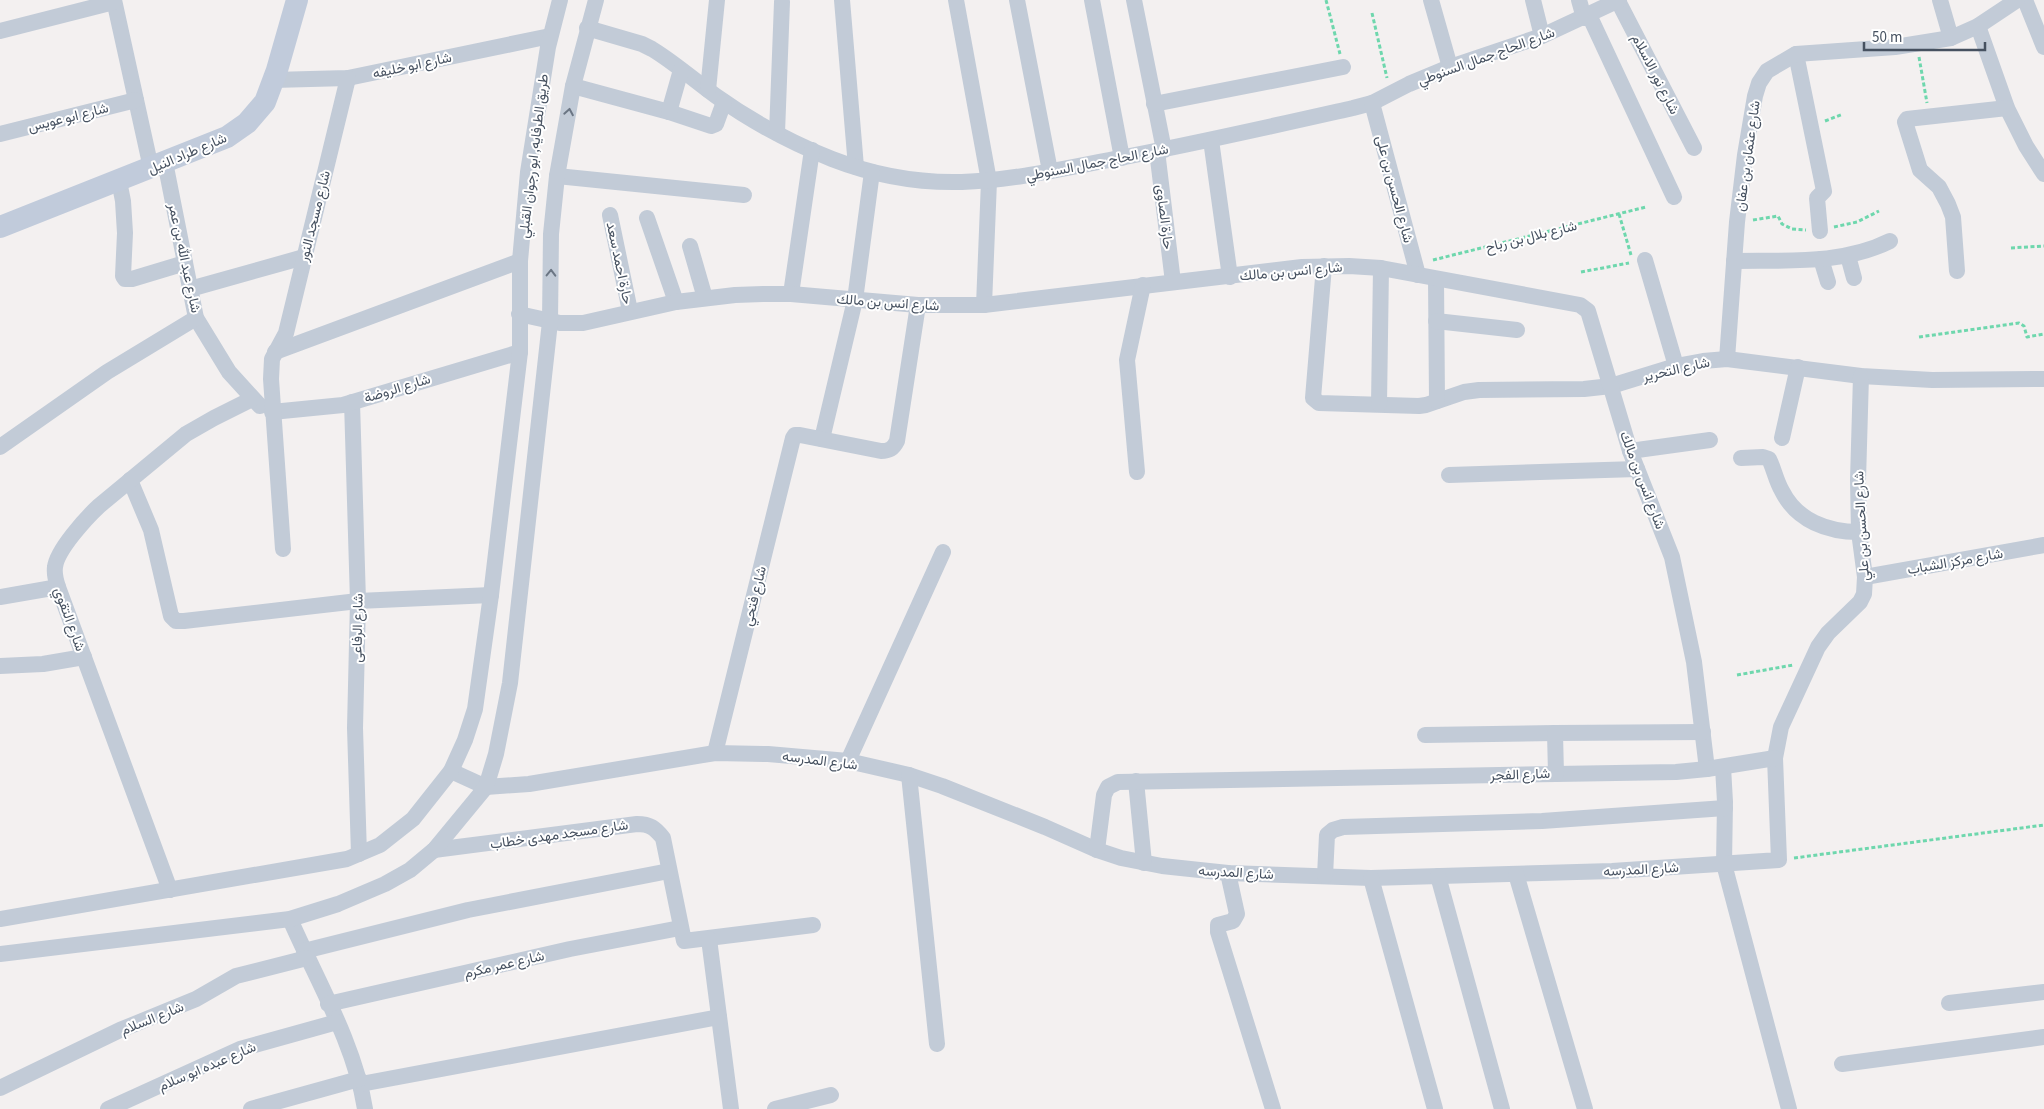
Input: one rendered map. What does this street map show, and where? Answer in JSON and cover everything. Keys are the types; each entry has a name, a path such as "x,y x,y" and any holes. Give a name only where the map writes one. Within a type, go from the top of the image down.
{"street":[{"name":"شارع طراد النيل","path":"0,227 227,137 247,123 264,102 273,80 297,0"},
{"name":"طريق الطرفايه, ابو رجوان القبلي","path":"0,919 347,859 380,845 413,819 451,770 465,740 475,709 492,595 520,352 520,261 528,172 550,36 560,0"},
{"path":"595,2 612,0"},
{"path":"708,90 717,0"},
{"path":"842,0 856,167"},
{"path":"956,0 989,181 984,305"},
{"path":"1017,0 1050,171"},
{"path":"1092,0 1122,158"},
{"name":"حارة الصاوى","path":"1134,0 1154,104 1173,282"},
{"path":"1432,0 1450,67"},
{"path":"1533,0 1542,36"},
{"path":"1580,0 1674,197"},
{"name":"شارع الحاج جمال السنوطي","path":"587,28 642,44 663,55 724,102 777,133 812,150 856,167 872,172 926,182 989,181 1122,158 1372,103 1390,93 1450,67 1542,36 1618,0"},
{"name":"شارع نور الاسلام","path":"1618,0 1694,148"},
{"path":"1940,0 1951,38"},
{"name":"شارع عثمان بن عفان","path":"1727,359 1734,261 1745,155 1755,96 1759,83 1767,71 1796,54 1895,47 1951,38 1978,26 2017,0"},
{"path":"2025,0 2044,47"},
{"path":"0,31 114,1"},
{"name":"شارع عبد الله بن عمر","path":"114,1 136,100 158,165 185,263 196,318 229,372 252,399 272,415"},
{"name":"طريق الطرفايه, ابو رجوان القبلي","path":"486,787 496,754 510,683 550,322 551,234 557,176 573,86 595,2"},
{"path":"777,133 782,2"},
{"path":"1978,26 2007,108 2026,146 2044,174"},
{"name":"شارع ابو خليفه","path":"273,80 348,78 550,36"},
{"path":"1796,54 1824,191 1817,198 1820,231"},
{"path":"1154,104 1343,67"},
{"path":"669,112 681,70"},
{"name":"شارع مسجد النور","path":"283,549 272,415 271,368 276,352 286,333 348,78"},
{"path":"573,86 713,126 716,124 724,102"},
{"name":"شارع ابو عويس","path":"0,134 136,100"},
{"name":"شارع الحسن بن على","path":"1372,103 1417,270"},
{"path":"1957,271 1953,217 1939,188 1920,170 1905,124 1907,119 2007,108"},
{"path":"1210,140 1230,277"},
{"path":"791,294 812,150"},
{"path":"872,172 856,300 822,439 881,451 891,450 895,446 918,305"},
{"path":"557,176 744,195"},
{"path":"119,181 123,201 125,233 123,276 125,279 132,279 185,263"},
{"name":"حارة احمد سعد","path":"610,215 630,311"},
{"path":"647,218 676,302"},
{"path":"1734,261 1848,256 1870,250 1890,241"},
{"path":"690,246 704,298"},
{"path":"1848,256 1854,278"},
{"path":"190,289 304,258"},
{"path":"1822,258 1828,282"},
{"path":"1645,260 1676,366"},
{"path":"276,352 520,261"},
{"name":"شارع انس بن مالك","path":"519,314 550,322 583,323 630,311 704,298 791,294 918,305 984,305 1143,285 1324,266 1417,270 1436,279 1580,305 1588,311 1630,451 1672,556 1694,662 1707,769"},
{"name":"شارع التحرير","path":"1324,266 1313,398 1319,403 1419,406 1464,392 1480,390 1584,389 1611,386 1676,366 1727,359 1861,376 1932,380 2044,379"},
{"path":"1379,404 1381,268"},
{"path":"1436,279 1437,401"},
{"path":"1137,472 1127,360 1143,285"},
{"path":"0,447 107,372 196,318"},
{"path":"1436,321 1518,330"},
{"name":"شارع الروضة","path":"272,415 352,402 520,352"},
{"path":"1782,438 1798,368"},
{"name":"شارع الحسن بن علي","path":"1779,860 1775,758 1781,727 1811,662 1828,633 1860,602 1864,594 1865,577 1859,532 1858,446 1861,376"},
{"name":"شارع التقوي","path":"170,890 58,587 54,569 59,555 86,518 130,480 186,434 252,399"},
{"name":"شارع الرفاعى","path":"352,402 358,601 355,728 359,854"},
{"name":"شارع فتحي","path":"715,753 793,438 795,435 800,434 822,439"},
{"path":"1630,451 1710,440"},
{"path":"1741,458 1763,457 1769,459 1782,493 1794,508 1807,519 1841,532 1859,532"},
{"path":"1449,475 1637,469"},
{"path":"130,480 151,530 171,616 176,621 184,622 358,601 492,595"},
{"name":"شارع مركز الشباب","path":"1865,577 2044,544"},
{"path":"848,761 943,552"},
{"path":"0,597 58,587"},
{"path":"0,666 43,664 84,656"},
{"path":"1425,735 1703,732"},
{"name":"شارع الفجر","path":"1097,850 1104,795 1108,786 1118,782 1556,774 1555,733"},
{"name":"شارع المدرسه","path":"451,770 486,787 530,784 715,753 768,754 848,761 942,786 1097,850 1144,863 1228,873 1371,878 1516,874 1779,860"},
{"path":"1556,774 1676,772 1723,767 1775,758"},
{"path":"1723,767 1725,808 1724,864 1789,1109"},
{"path":"909,776 937,1044"},
{"path":"1136,781 1144,863"},
{"path":"0,954 290,919 338,904 386,884 410,870 434,850 486,787"},
{"path":"1325,876 1327,835 1333,830 1343,827 1542,821 1725,808"},
{"name":"شارع مسجد مهدى خطاب","path":"434,850 648,824 657,829 663,838 682,934"},
{"name":"شارع السلام","path":"0,1088 120,1030 196,999 236,976 306,954 468,910 669,871"},
{"path":"1228,873 1237,914 1233,921 1218,925 1218,932 1273,1109"},
{"path":"1516,874 1585,1109"},
{"path":"1438,876 1502,1109"},
{"path":"1371,878 1435,1109"},
{"path":"290,919 337,1022 360,1082 365,1109"},
{"name":"شارع عمر مكرم","path":"328,1004 570,949 682,934 709,939 813,925"},
{"path":"709,939 731,1109"},
{"path":"1949,1003 2044,992"},
{"path":"251,1109 360,1082 719,1017"},
{"name":"شارع عبده ابو سلام","path":"108,1109 240,1049 337,1022"},
{"path":"1842,1064 2044,1037"},
{"path":"775,1109 831,1095"}],"path":[{"path":"1372,13 1390,93"},
{"path":"1917,43 1929,116"},
{"name":"شارع بلال بن رباح","path":"1417,270 1646,207"},
{"path":"1581,272 1634,262 1619,214"},
{"path":"2011,248 2044,246"},
{"path":"1919,338 2019,324 2024,326 2027,336 2044,334"},
{"path":"1737,675 1811,662"},
{"path":"1779,860 2044,825"}]}
